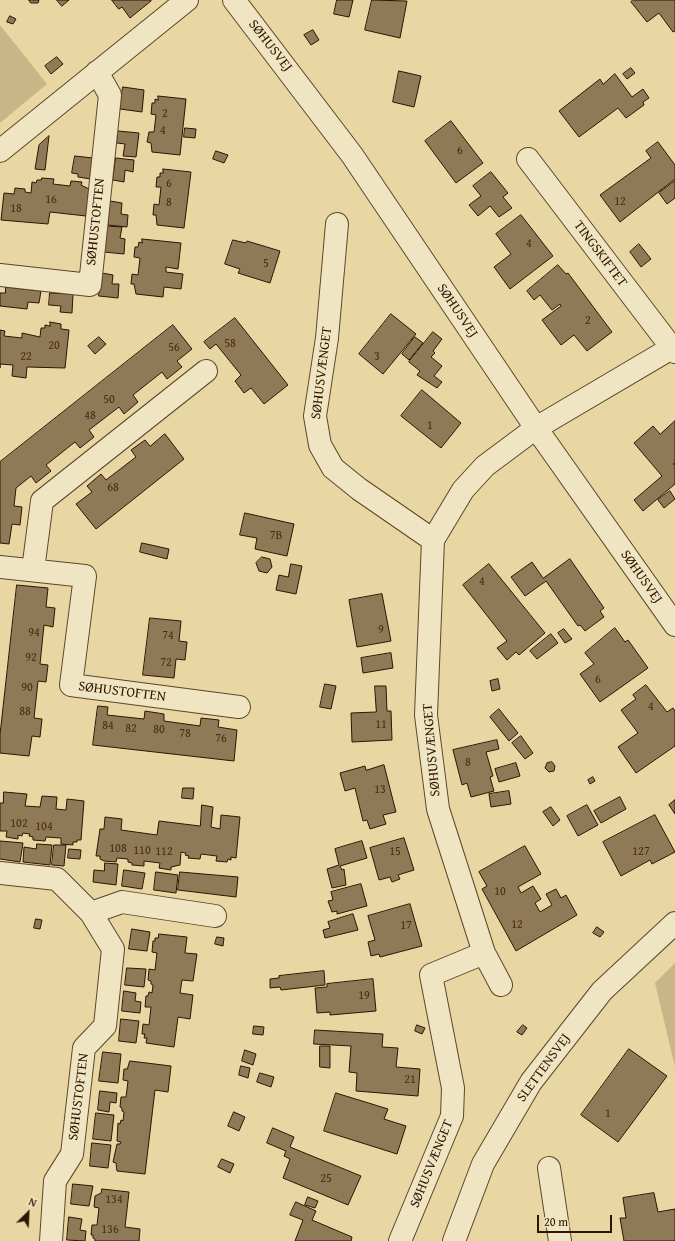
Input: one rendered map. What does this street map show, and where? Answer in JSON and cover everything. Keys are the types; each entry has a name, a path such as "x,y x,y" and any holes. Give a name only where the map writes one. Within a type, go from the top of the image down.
{"street":[{"path":"0,151 187,0"},
{"name":"SØHUSVEJ","path":"234,0 352,155 536,428 675,625"},
{"name":"SØHUSTOFTEN","path":"0,275 90,285 110,94 97,72"},
{"name":"TINGSKIFTET","path":"528,159 674,349 536,428"},
{"name":"SØHUSVÆNGET","path":"337,224 327,338 315,416 320,446 333,468 359,489 433,540"},
{"path":"33,570 42,501 206,371"},
{"name":"SØHUSVÆNGET","path":"501,985 484,953 438,809 426,715 433,540 463,490 485,466 536,428"},
{"name":"SØHUSTOFTEN","path":"0,567 85,576 71,685 239,707"},
{"name":"SØHUSTOFTEN","path":"0,873 57,879 91,913 113,949 105,1026 84,1048 72,1154 55,1181 51,1241"},
{"path":"91,913 122,902 215,916"},
{"name":"SLETTENSVEJ","path":"454,1241 483,1164 531,1082 602,991 675,923"},
{"name":"SØHUSVÆNGET","path":"400,1241 452,1116 453,1088 431,976 484,953"},
{"path":"549,1168 560,1241"}],"shaded area":[{"path":"0,25 47,84 0,123"},
{"path":"675,963 675,1067 655,983"}],"building":[{"path":"29,0 39,0 38,3 31,3"},
{"path":"57,0 69,0 62,6"},
{"path":"112,0 151,1 130,18 122,7 119,9"},
{"path":"337,0 353,0 349,17 334,14"},
{"path":"372,0 407,1 400,38 365,30"},
{"path":"633,0 675,0 675,31 673,32 659,13 647,22 631,2"},
{"path":"10,16 16,19 13,24 7,22"},
{"path":"313,30 319,40 311,45 304,35"},
{"path":"57,57 63,64 51,74 45,66"},
{"path":"631,68 635,73 627,79 623,74"},
{"path":"399,71 421,76 414,107 393,102"},
{"path":"615,74 632,97 643,89 649,98 643,102 644,105 626,118 618,108 579,137 559,111 600,79 603,84"},
{"path":"123,87 144,90 142,112 120,109"},
{"path":"158,96 186,99 180,155 152,152 151,143 147,142 149,132 154,132 156,115 151,114 152,103 155,103 155,99 158,100"},
{"path":"451,121 483,163 456,183 425,141"},
{"path":"185,128 196,129 195,138 184,137"},
{"path":"118,131 139,133 136,157 123,156 125,144 117,143"},
{"path":"49,136 45,170 35,169 39,145"},
{"path":"658,142 675,165 675,179 620,222 600,195 651,158 646,151"},
{"path":"216,151 228,155 224,163 213,159"},
{"path":"75,156 93,158 91,179 78,177 78,174 72,173"},
{"path":"116,158 134,160 133,172 125,170 124,182 113,180"},
{"path":"163,169 191,172 184,228 157,225 156,215 153,215 154,204 159,205 161,187 156,187 157,177 160,177 160,173 163,173"},
{"path":"491,172 508,193 503,197 512,208 499,217 490,206 478,216 469,205 481,196 473,186"},
{"path":"42,178 54,179 53,184 70,186 71,181 82,182 81,185 89,189 86,216 50,212 48,224 1,220 4,193 14,194 15,188 25,189 25,192 31,193 32,182 36,183 37,180 41,180"},
{"path":"675,181 675,198 667,204 659,193"},
{"path":"110,201 122,203 121,214 128,215 127,227 108,225"},
{"path":"521,215 553,256 510,289 494,267 511,254 496,234"},
{"path":"107,226 122,227 120,238 125,239 124,254 104,252"},
{"path":"142,239 181,243 178,269 166,267 166,272 183,274 181,289 164,287 163,297 136,294 134,284 131,284 132,274 138,275 140,258 134,257 135,247 138,247 139,242 142,243"},
{"path":"233,240 246,243 247,241 280,251 270,283 238,273 240,269 225,264"},
{"path":"639,244 651,259 641,267 630,252"},
{"path":"558,265 566,274 568,273 612,332 587,351 574,335 561,345 542,320 561,306 560,304 552,310 540,295 534,300 527,291"},
{"path":"102,273 113,275 112,284 119,284 118,298 99,296"},
{"path":"6,287 41,291 39,303 28,302 27,309 0,306 0,293 5,293"},
{"path":"50,293 73,294 72,313 60,312 61,306 49,305"},
{"path":"391,314 416,334 383,374 359,354"},
{"path":"235,318 288,385 264,404 251,388 244,393 235,381 241,375 216,344 210,349 204,342"},
{"path":"50,322 61,324 61,329 69,330 65,368 27,367 26,378 12,376 13,365 0,364 0,330 5,331 4,336 22,338 22,333 40,337 41,328 45,328 45,325 50,326"},
{"path":"173,325 192,349 177,361 182,367 167,379 162,372 133,395 138,402 124,414 119,407 89,430 94,437 80,448 75,442 46,465 51,471 36,483 31,476 16,488 14,506 22,507 20,525 12,524 9,544 0,543 0,462"},
{"path":"433,332 442,339 433,351 435,353 431,357 442,366 434,376 442,382 437,388 417,375 420,371 409,362"},
{"path":"99,337 106,344 95,354 88,346"},
{"path":"415,337 423,343 409,360 402,354"},
{"path":"422,390 461,423 441,448 401,416"},
{"path":"675,421 675,463 673,464 675,465 675,484 643,511 634,500 662,476 634,443 653,426 660,434"},
{"path":"165,434 184,459 96,529 76,504 92,492 87,486 101,474 106,480 136,457 131,450 145,440 150,446"},
{"path":"670,491 675,499 664,508 658,500"},
{"path":"245,513 294,524 287,556 255,549 257,538 240,535"},
{"path":"142,543 169,549 167,559 140,552"},
{"path":"262,557 270,559 272,567 267,573 259,571 256,563"},
{"path":"570,559 604,608 600,611 604,617 585,631 580,625 578,626 546,581 525,596 511,577 532,562 543,578"},
{"path":"291,564 302,566 296,594 276,590 279,575 288,577"},
{"path":"489,564 545,633 519,655 516,652 507,660 497,648 507,641 463,585"},
{"path":"17,585 48,588 46,607 55,608 53,627 44,625 40,664 48,665 46,682 38,681 34,718 42,719 40,737 32,736 29,756 0,753 0,735"},
{"path":"382,594 391,641 357,647 349,600"},
{"path":"150,618 181,621 179,641 187,642 185,660 176,659 174,678 143,675"},
{"path":"615,628 625,642 628,640 648,668 600,702 580,674 594,664 585,653"},
{"path":"564,629 572,639 565,643 558,633"},
{"path":"551,634 558,643 537,659 530,651"},
{"path":"391,653 393,668 363,673 361,658"},
{"path":"498,679 500,689 492,691 490,681"},
{"path":"325,684 336,686 331,709 320,707"},
{"path":"646,685 667,712 673,708 675,711 675,746 636,773 618,747 638,733 621,710 636,699 633,695"},
{"path":"375,686 386,686 387,711 391,711 392,740 352,742 351,713 376,712"},
{"path":"98,706 108,707 107,715 144,719 145,711 164,714 164,721 200,726 201,718 219,720 218,727 237,730 234,761 93,745"},
{"path":"499,709 518,733 509,741 490,717"},
{"path":"521,736 533,753 525,759 512,743"},
{"path":"497,740 499,749 486,752 493,776 490,777 494,791 471,797 467,783 462,785 453,750"},
{"path":"552,762 555,766 554,771 549,772 545,768 547,763"},
{"path":"516,763 520,776 499,782 495,769"},
{"path":"384,765 396,812 383,815 386,824 370,829 367,820 363,821 355,788 345,791 340,773 365,766 366,770"},
{"path":"593,777 595,781 590,784 588,780"},
{"path":"183,788 194,788 193,799 182,798"},
{"path":"509,791 511,804 491,807 489,794"},
{"path":"4,792 27,794 25,806 40,807 42,796 57,797 56,809 66,810 67,799 84,801 81,840 73,842 73,845 61,844 61,838 46,837 45,841 33,840 33,837 29,836 30,834 23,833 22,836 18,835 18,839 6,837 7,831 0,831 0,803 3,803"},
{"path":"620,797 626,809 601,823 594,811"},
{"path":"675,800 675,814 669,805"},
{"path":"202,805 213,807 211,827 220,829 221,815 240,817 236,858 231,857 231,860 228,859 227,862 216,861 217,856 201,854 200,859 188,858 189,856 185,855 186,853 181,852 180,865 171,867 171,870 159,868 160,863 144,861 144,866 132,865 132,863 128,862 128,859 117,858 116,862 104,861 100,859 100,856 96,856 100,829 104,829 105,817 122,819 121,830 157,835 159,821 200,826"},
{"path":"587,805 598,825 578,836 567,816"},
{"path":"551,807 560,820 553,826 543,812"},
{"path":"655,815 675,852 652,864 650,860 621,876 603,842"},
{"path":"404,838 414,870 398,875 400,879 392,882 390,877 379,880 370,848"},
{"path":"0,841 23,843 20,862 0,859"},
{"path":"362,841 367,858 340,866 342,870 344,869 346,885 332,888 327,869 339,865 335,849"},
{"path":"37,844 52,845 50,865 23,862 24,847 36,849"},
{"path":"54,845 66,845 64,866 52,865"},
{"path":"525,846 541,874 518,887 521,893 533,886 541,899 535,903 540,912 552,905 546,894 556,889 561,898 566,895 577,915 516,951 482,889 487,886 479,872"},
{"path":"69,849 81,850 80,859 68,858"},
{"path":"105,863 118,864 116,885 93,882 94,870 104,871"},
{"path":"124,870 145,873 142,889 122,886"},
{"path":"156,872 178,875 176,893 154,890"},
{"path":"180,872 238,877 236,897 178,890"},
{"path":"361,884 367,906 337,914 337,911 332,912 328,901 333,900 331,892"},
{"path":"410,904 422,946 380,957 379,954 371,956 368,942 375,940 368,916"},
{"path":"353,914 358,930 325,938 323,930 330,928 328,922"},
{"path":"36,919 42,920 40,929 34,928"},
{"path":"597,927 604,932 600,937 593,933"},
{"path":"132,929 150,932 147,951 129,949"},
{"path":"159,934 187,937 185,953 197,954 193,981 182,980 180,993 193,995 190,1019 178,1017 174,1047 146,1043 147,1038 144,1038 145,1034 142,1034 143,1024 149,1025 151,1007 145,1007 146,996 148,996 149,992 152,993 153,985 151,984 151,981 148,980 149,969 155,970 157,953 152,952 153,941 155,941 155,938 158,938"},
{"path":"217,937 224,938 223,946 215,944"},
{"path":"127,968 146,969 144,987 125,985"},
{"path":"324,971 325,985 281,990 280,987 270,988 270,979 279,978 279,976"},
{"path":"373,979 376,1011 330,1015 330,1012 317,1013 315,988 327,987 327,984"},
{"path":"124,991 136,993 135,1001 141,1002 140,1013 122,1011"},
{"path":"121,1019 139,1021 136,1043 119,1041"},
{"path":"417,1025 425,1028 422,1034 415,1031"},
{"path":"523,1025 527,1028 522,1035 517,1032"},
{"path":"254,1026 264,1027 263,1035 253,1034"},
{"path":"315,1030 383,1034 382,1047 398,1048 396,1067 420,1069 418,1096 356,1091 357,1073 349,1072 351,1046 314,1044"},
{"path":"320,1046 330,1046 330,1068 320,1067"},
{"path":"629,1049 667,1076 618,1142 581,1115"},
{"path":"245,1050 256,1054 253,1065 242,1061"},
{"path":"103,1052 121,1054 118,1083 99,1081"},
{"path":"130,1061 171,1066 168,1092 155,1090 145,1174 117,1171 116,1163 113,1162 117,1144 120,1144 121,1142 117,1141 118,1123 120,1124 121,1120 123,1121 124,1112 120,1107 121,1097 126,1097 128,1081 123,1080 124,1069 127,1069"},
{"path":"241,1066 250,1068 248,1078 239,1075"},
{"path":"260,1073 274,1077 271,1087 257,1082"},
{"path":"100,1091 117,1093 116,1103 110,1102 109,1112 98,1110"},
{"path":"336,1093 388,1109 384,1119 406,1126 397,1154 324,1131"},
{"path":"234,1112 245,1117 239,1131 228,1126"},
{"path":"96,1113 114,1115 111,1141 93,1139"},
{"path":"273,1128 294,1137 290,1147 361,1176 348,1205 283,1178 290,1159 284,1156 286,1151 267,1143"},
{"path":"92,1143 111,1145 108,1168 90,1166"},
{"path":"222,1159 234,1164 230,1173 218,1167"},
{"path":"73,1184 93,1186 89,1206 71,1204"},
{"path":"102,1189 129,1192 125,1227 140,1229 139,1241 95,1241 93,1235 91,1235 92,1225 97,1225 99,1208 94,1207 95,1196 101,1193"},
{"path":"654,1193 658,1212 675,1209 675,1241 624,1241 620,1218 626,1218 623,1198"},
{"path":"308,1197 318,1201 315,1208 305,1205"},
{"path":"296,1202 316,1211 312,1220 352,1237 351,1241 295,1241 303,1220 290,1215"},
{"path":"69,1217 82,1219 80,1230 86,1231 85,1241 67,1240"}]}
